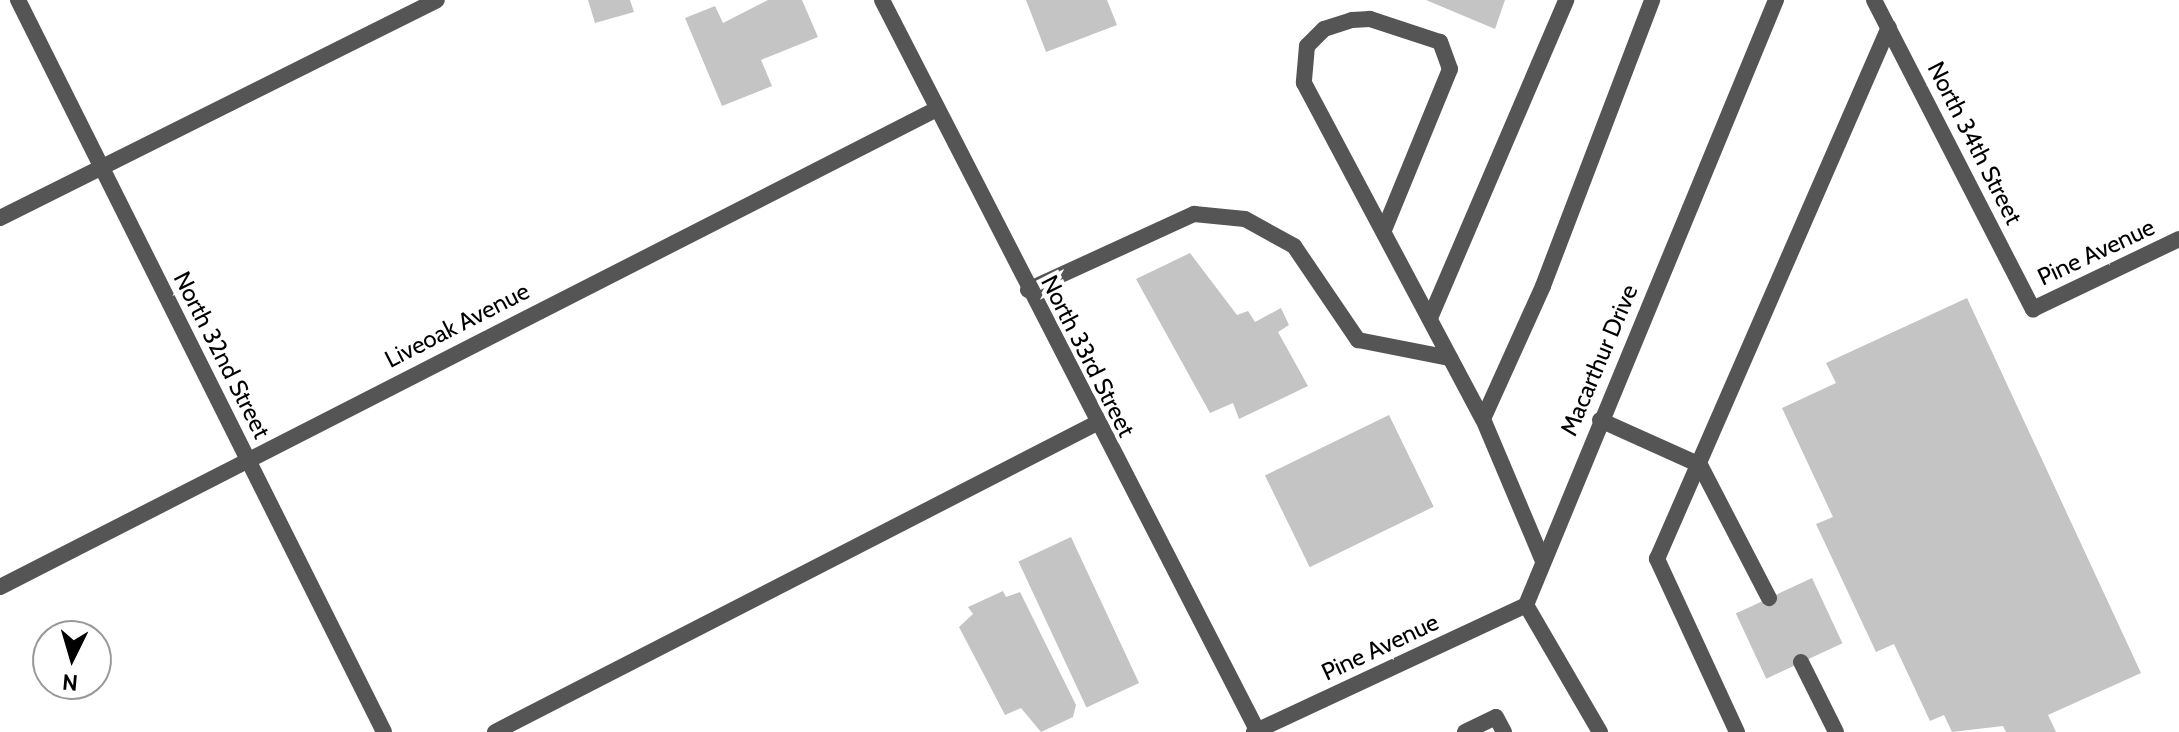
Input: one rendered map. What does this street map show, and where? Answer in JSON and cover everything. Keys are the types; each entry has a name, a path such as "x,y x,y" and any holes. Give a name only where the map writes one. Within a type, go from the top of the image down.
{"street":[{"name":"North 32nd Street","path":"18,0 384,732"},
{"path":"0,218 437,0"},
{"name":"North 33rd Street","path":"882,0 1095,424 1256,731"},
{"path":"1430,318 1566,0"},
{"path":"1483,419 1543,286 1652,0"},
{"name":"Macarthur Drive","path":"1526,605 1542,559 1776,0"},
{"name":"North 34th Street","path":"1874,0 2033,309"},
{"path":"1384,230 1450,69 1440,42 1352,20 1324,29 1307,46 1304,83 1483,419 1542,559"},
{"path":"1737,732 1657,559 1889,27"},
{"name":"Liveoak Avenue","path":"0,587 937,109"},
{"path":"1028,290 1194,214 1245,219 1294,246 1358,340 1450,358"},
{"name":"Pine Avenue","path":"2033,309 2179,239"},
{"path":"1600,420 1700,465 1769,598"},
{"path":"495,732 1095,424"},
{"path":"1526,605 1600,732"},
{"name":"Pine Avenue","path":"1256,731 1526,605"},
{"path":"1801,662 1836,732"},
{"path":"1465,732 1496,717 1504,732"}],"building":[{"path":"588,0 630,0 634,12 595,23"},
{"path":"768,0 802,0 818,37 761,60 772,86 722,106 685,18 715,6 723,23"},
{"path":"1026,0 1107,0 1117,25 1046,52"},
{"path":"1426,0 1505,0 1495,29"},
{"path":"1190,253 1237,315 1248,311 1255,322 1281,308 1289,325 1278,332 1308,386 1239,419 1233,403 1210,413 1136,279"},
{"path":"1967,298 2141,673 2048,715 2056,732 2006,732 2003,726 1952,732 1944,715 1930,721 1894,644 1876,652 1816,524 1833,517 1782,408 1836,383 1826,363"},
{"path":"1389,415 1434,507 1310,567 1265,475"},
{"path":"1071,537 1139,683 1086,707 1018,562"},
{"path":"1812,578 1842,643 1766,679 1736,613"},
{"path":"1003,591 1006,597 1020,592 1076,705 1073,717 1041,732 1021,708 1005,715 959,627 973,614 968,607"}]}
